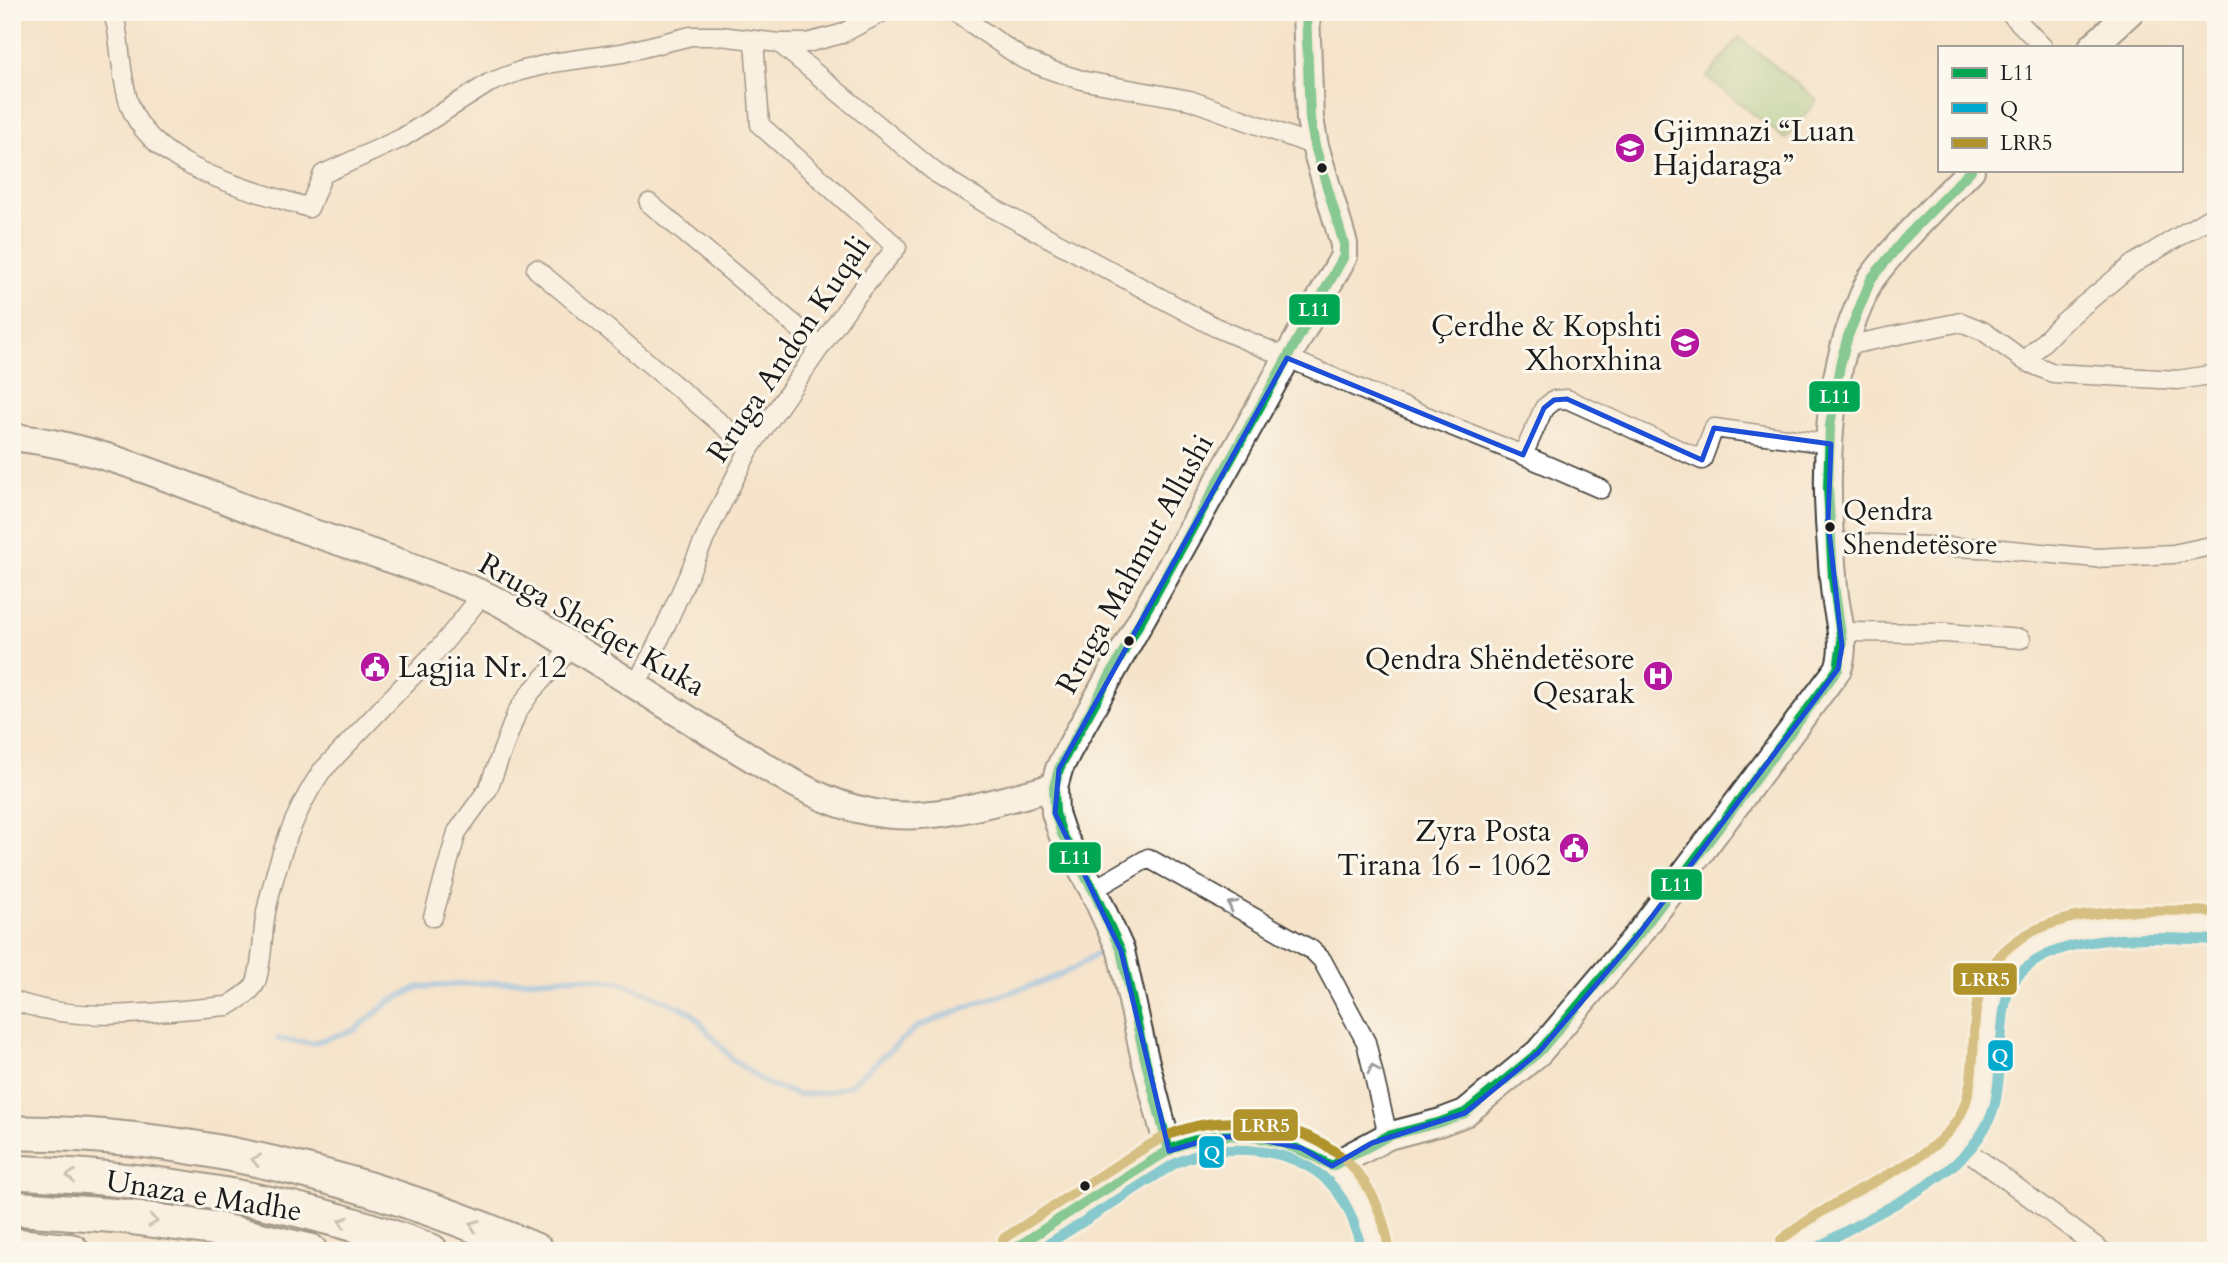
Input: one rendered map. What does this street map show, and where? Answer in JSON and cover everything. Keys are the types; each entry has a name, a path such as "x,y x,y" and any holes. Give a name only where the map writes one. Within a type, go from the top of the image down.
{"highway":[{"path":"12,1133 137,1140 237,1155 314,1173 435,1210 537,1251"},
{"name":"Unaza e Madhe","path":"12,1172 114,1180 212,1192 346,1222 431,1251"},
{"path":"12,1208 120,1216 210,1228 310,1251"},
{"path":"12,1245 72,1251"}],"street":[{"path":"112,12 130,105 144,129 165,150 192,167 221,179 309,208 323,174 402,138 489,83 520,71 552,63 622,53 691,36 807,43 841,34 883,12"},
{"path":"955,12 1023,59 1053,71 1085,81 1190,100 1315,146"},
{"name":"Rruga Mahmut Allushi","path":"1169,1151 1121,951 1093,890 1062,834 1055,813 1054,787 1063,760 1344,256 1344,244 1315,146 1310,119 1306,12"},
{"path":"2009,12 2042,46"},
{"path":"2093,46 2130,12"},
{"name":"Rruga Andon Kuqali","path":"635,687 750,448 853,300 897,247 760,125 754,40"},
{"path":"779,43 936,173 993,208 1215,327 1601,489"},
{"path":"1332,1166 1388,1136 1441,1122 1465,1112 1515,1074 1564,1025 1647,924 1838,669 1842,657 1828,508 1836,381 1845,346 1870,281 1969,172"},
{"path":"649,203 820,346"},
{"path":"2025,360 2062,323 2133,264 2216,214"},
{"path":"536,269 750,448"},
{"path":"1845,346 1961,322 1983,331 2025,360 2053,373 2178,380 2216,374"},
{"path":"1523,454 1544,408 1554,400 1567,399 1702,460 1714,428 1830,444"},
{"name":"Rruga Shefqet Kuka","path":"12,437 49,443 145,470 483,594 573,646 787,780 834,802 869,812 903,817 930,815 1054,787"},
{"path":"1830,542 2001,549 2096,558 2173,554 2216,545"},
{"path":"12,1000 60,1014 94,1016 228,1006 242,997 255,984 267,911 295,817 321,772 442,645 483,594"},
{"path":"1840,632 2021,639"},
{"path":"433,917 457,832 488,789 517,712 531,692 573,646"},
{"path":"1093,890 1148,858 1312,950 1322,960 1366,1042 1388,1136"},
{"path":"1790,1251 1817,1231 1930,1166 1968,1130 1980,1100 1993,994 1998,980 2019,954 2049,938 2069,932 2130,925 2216,926"},
{"path":"1011,1251 1169,1151 1191,1142 1216,1137 1275,1140 1301,1148 1332,1166 1358,1199 1370,1228 1375,1251"},
{"path":"1957,1143 2102,1251"}],"highlighted area":[{"path":"1287,358 1523,455 1544,408 1554,400 1567,399 1702,460 1714,428 1831,444 1828,522 1842,646 1838,669 1639,934 1539,1052 1465,1113 1372,1143 1332,1166 1301,1148 1247,1137 1216,1137 1169,1151 1121,951 1055,813 1059,769"}],"green space":[{"path":"1739,37 1817,100 1785,139 1707,77"}],"waterway":[{"path":"278,1039 312,1043 355,1030 389,1002 419,987 580,977 623,983 691,1012 732,1059 765,1083 798,1095 828,1092 850,1085 917,1027 983,1001 1045,981 1075,968 1110,945"}],"transit line":[{"name":"L11","path":"1169,1151 1121,951 1093,890 1062,834 1055,813 1054,787 1068,751 1344,256 1344,244 1315,146 1310,119 1306,12"},
{"name":"L11","path":"1011,1251 1098,1194 1181,1145 1207,1137 1244,1136 1281,1143 1332,1166 1388,1136 1465,1113 1539,1052 1639,934 1838,669 1842,642 1833,578 1828,488 1830,426 1840,365 1848,336 1871,279 1906,237 1969,172"},
{"name":"LRR5","path":"1781,1240 1828,1208 1921,1155 1944,1137 1953,1126 1966,1102 1969,1089 1975,1019 1985,980 2004,951 2032,932 2066,919 2142,911 2216,912"},
{"name":"Q","path":"1813,1251 1919,1190 1967,1152 1984,1129 1995,1103 2007,996 2020,973 2041,957 2068,947 2098,941 2130,938 2215,940"},
{"name":"LRR5","path":"1003,1239 1159,1140 1194,1126 1240,1122 1285,1129 1309,1137 1347,1162 1362,1179 1374,1200 1389,1249"},
{"name":"Q","path":"1037,1251 1174,1164 1210,1152 1229,1150 1250,1150 1288,1158 1322,1176 1343,1200 1356,1230 1361,1251"}],"place":[{"name":"Gjimnazi “Luan Hajdaraga”","path":"1630,148"},
{"name":"Çerdhe & Kopshti Xhorxhina","path":"1685,343"},
{"name":"Qendra Shendetësore","path":"1830,527"},
{"name":"Lagjia Nr. 12","path":"375,667"},
{"name":"Qendra Shëndetësore Qesarak","path":"1658,676"},
{"name":"Zyra Posta Tirana 16 - 1062","path":"1574,848"}]}
